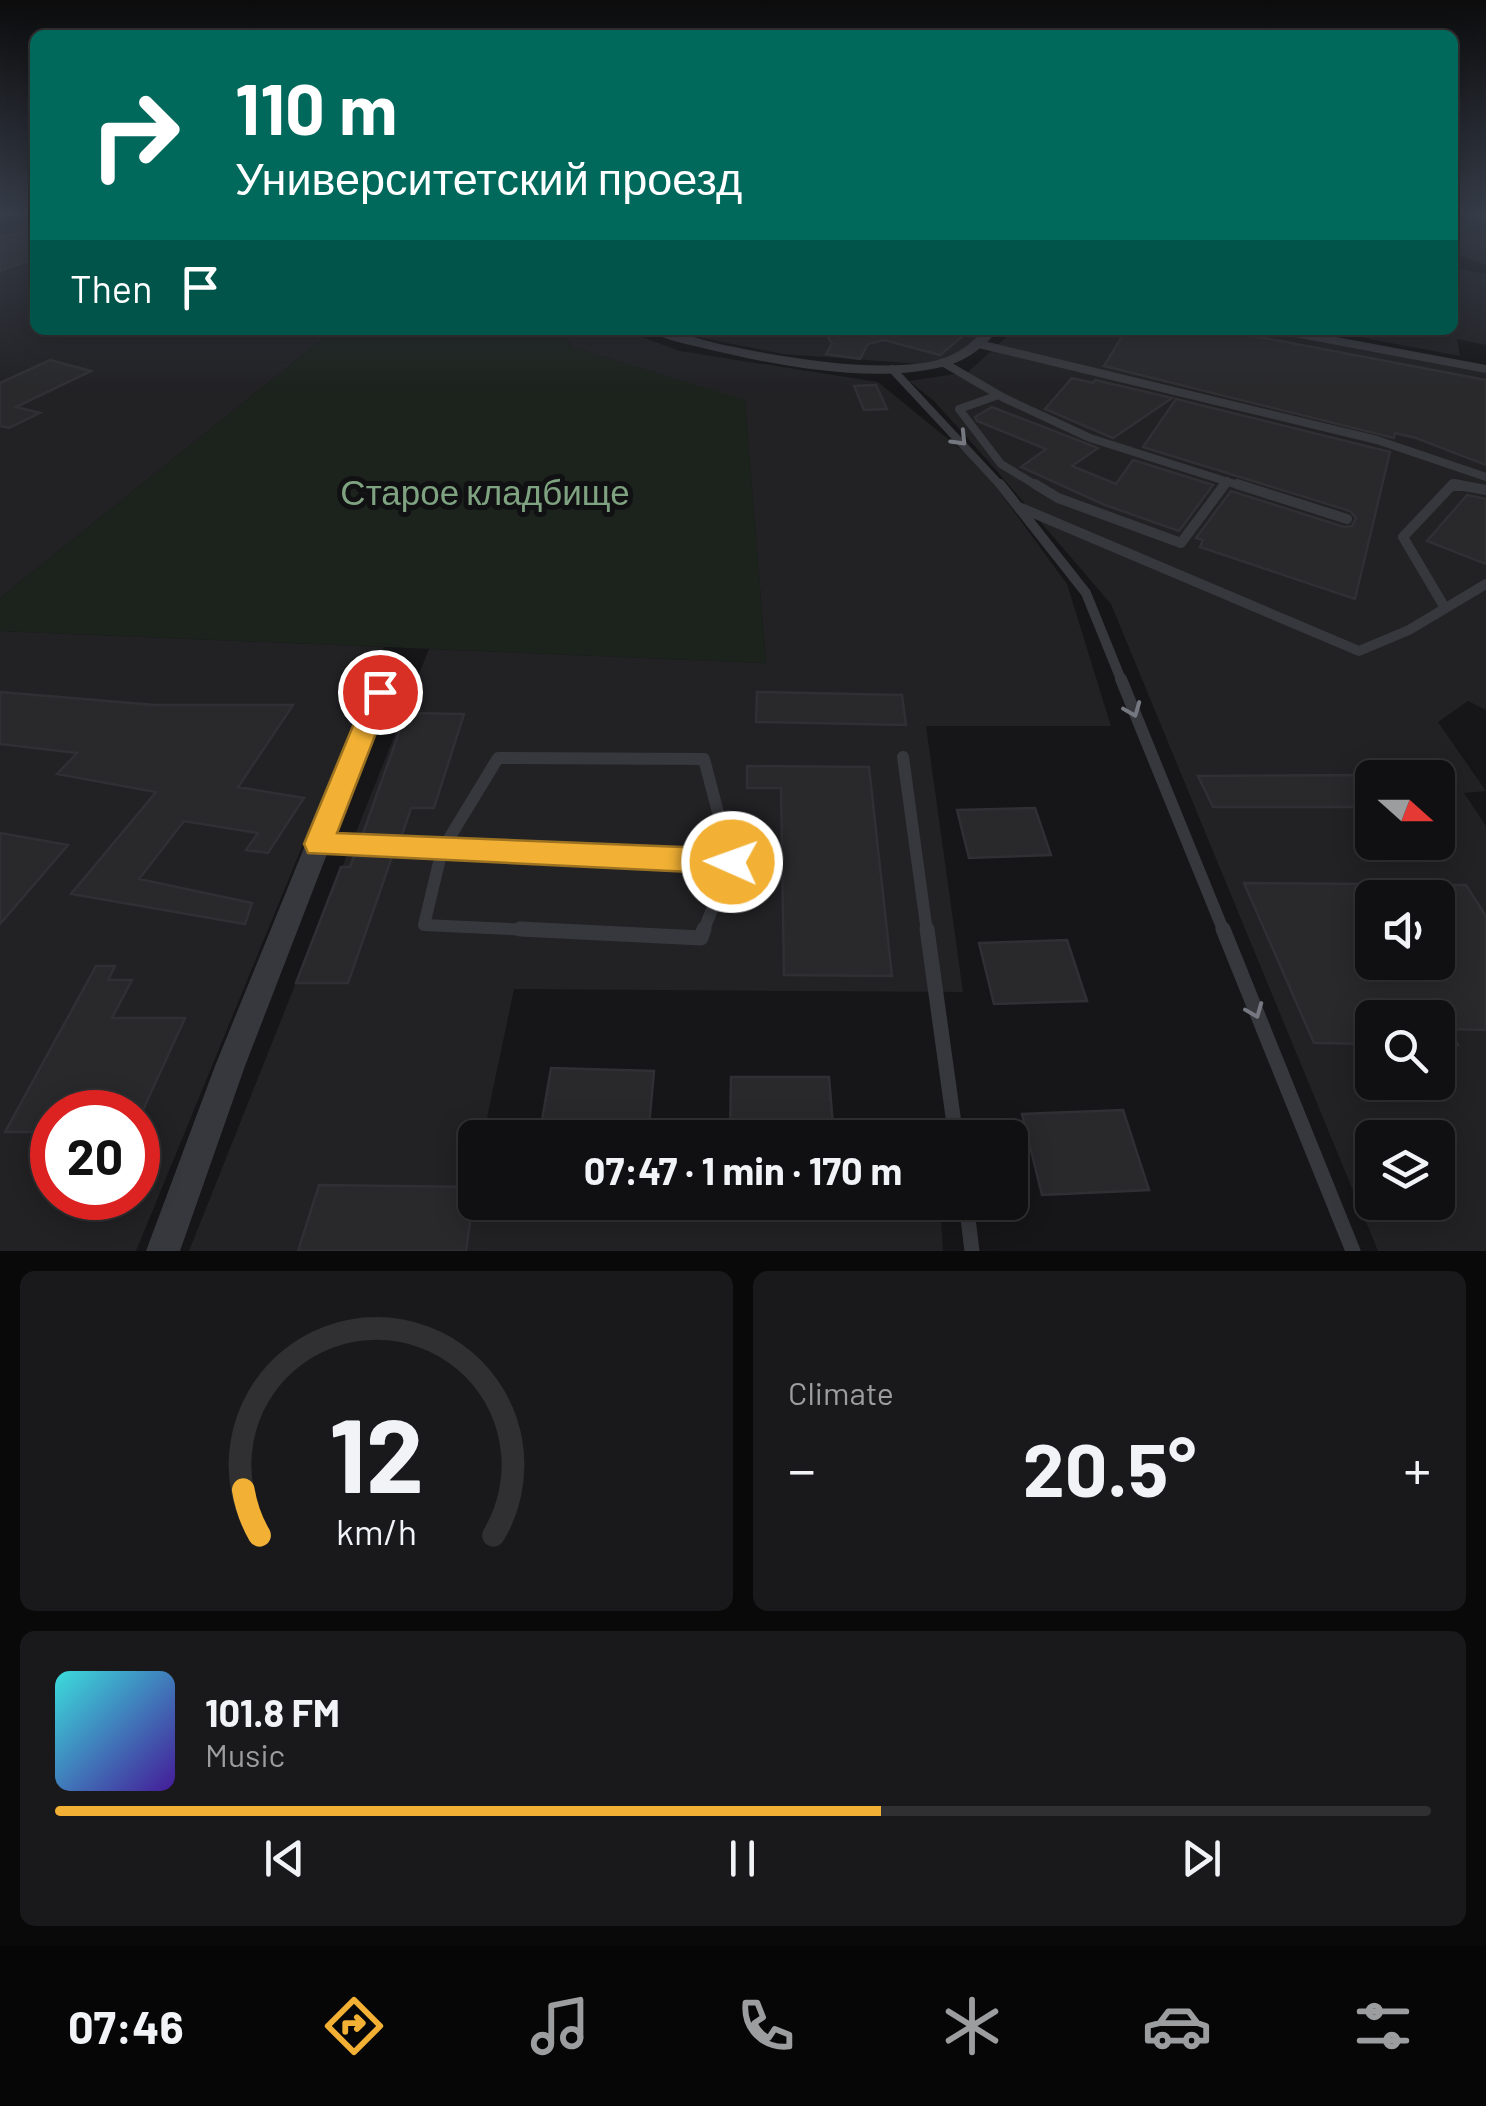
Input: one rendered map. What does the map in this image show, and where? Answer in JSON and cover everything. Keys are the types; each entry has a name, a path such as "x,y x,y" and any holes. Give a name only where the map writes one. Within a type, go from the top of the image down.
{"street":[{"path":"670,335 690,342 892,369 944,362 979,344 987,335"},
{"path":"1305,335 1486,369"},
{"path":"163,1251 380,692"}],"lane":[{"path":"979,344 1378,440 1486,477"},
{"path":"944,362 998,394 1090,438 1347,519"},
{"path":"892,369 984,464 1086,593 1353,1251"},
{"path":"998,394 959,408 1002,464 1058,498 1181,543 1227,481"},
{"path":"1445,608 1403,537 1454,484 1486,490"},
{"path":"1018,507 1359,651 1409,630 1486,584"},
{"path":"498,758 704,759 732,862 701,938 424,925 442,850 498,758"},
{"path":"902,758 953,1120"},
{"path":"318,844 732,862"},
{"path":"968,1220 972,1251"}],"shaded area":[{"path":"0,272 30,272 30,335 328,335 0,598"},
{"path":"1458,272 1486,274 1486,345 1457,339 1460,356 1354,336 1458,335"},
{"path":"565,335 637,335 680,351 878,382 980,465 1067,584 1111,726 926,726 963,992 514,989 487,1120 458,1120 458,1220 941,1220 943,1251 189,1251 429,649 766,663 745,401 572,347"},
{"path":"688,335 984,335 964,357 934,365 783,354"},
{"path":"1009,335 1285,335 1486,372 1486,710 1468,701 1438,722 1486,791 1464,793 1486,826 1486,1251 1378,1251 1365,1220 1455,1220 1455,1120 1355,1120 1355,1195 1111,604 934,401 909,381 968,372"},
{"path":"0,631 384,647 160,1193 160,1090 30,1090 30,1220 149,1220 136,1251 0,1251"}],"green space":[{"name":"Старое кладбище","path":"328,335 565,335 572,347 745,400 766,663 0,631 0,598"}],"building":[{"path":"827,335 964,335 940,355 884,340 868,344 860,359 826,354 832,344"},
{"path":"1123,335 1248,335 1486,380 1486,465 1416,438 1395,433 1394,438 1104,366"},
{"path":"50,360 91,371 16,407 40,413 9,428 0,426 0,383"},
{"path":"1072,378 1172,398 1113,438 1045,409"},
{"path":"876,385 887,409 864,410 854,386"},
{"path":"1176,399 1390,452 1355,599 1200,547 1203,540 1196,538 1231,491 1344,527 1352,526 1356,518 1350,511 1143,447"},
{"path":"992,407 1098,448 1072,466 1116,484 1133,460 1213,485 1179,531 1105,505 1021,467 1046,449 977,421 975,417"},
{"path":"1467,495 1486,499 1486,564 1427,541"},
{"path":"0,692 155,705 293,705 238,787 304,798 268,853 246,850 258,833 184,821 139,879 252,903 245,924 71,894 156,792 57,774 77,753 0,744"},
{"path":"757,692 902,695 906,725 756,722"},
{"path":"406,713 464,714 434,808 411,808 401,838 362,836"},
{"path":"747,766 869,767 892,976 784,975 781,788 747,788"},
{"path":"1355,775 1355,807 1213,807 1198,776"},
{"path":"1035,808 1051,855 969,858 957,810"},
{"path":"0,833 68,845 0,924"},
{"path":"354,856 392,857 348,983 296,983 341,867 350,867"},
{"path":"1244,883 1355,884 1355,980 1455,980 1455,885 1466,885 1486,916 1486,1030 1455,1029 1455,1000 1355,1000 1355,1044 1314,1043"},
{"path":"1067,940 1087,1001 994,1004 979,943"},
{"path":"96,966 115,966 108,980 132,980 112,1018 185,1018 152,1090 30,1090 30,1132 5,1132"},
{"path":"551,1068 654,1071 650,1120 542,1120"},
{"path":"731,1077 829,1077 833,1120 730,1120"},
{"path":"1123,1110 1149,1190 1042,1195 1028,1138 1028,1120 1023,1120 1022,1114"},
{"path":"319,1185 458,1187 458,1220 470,1220 466,1251 298,1251"}],"route":[{"path":"380,692 318,844 732,862"}]}
